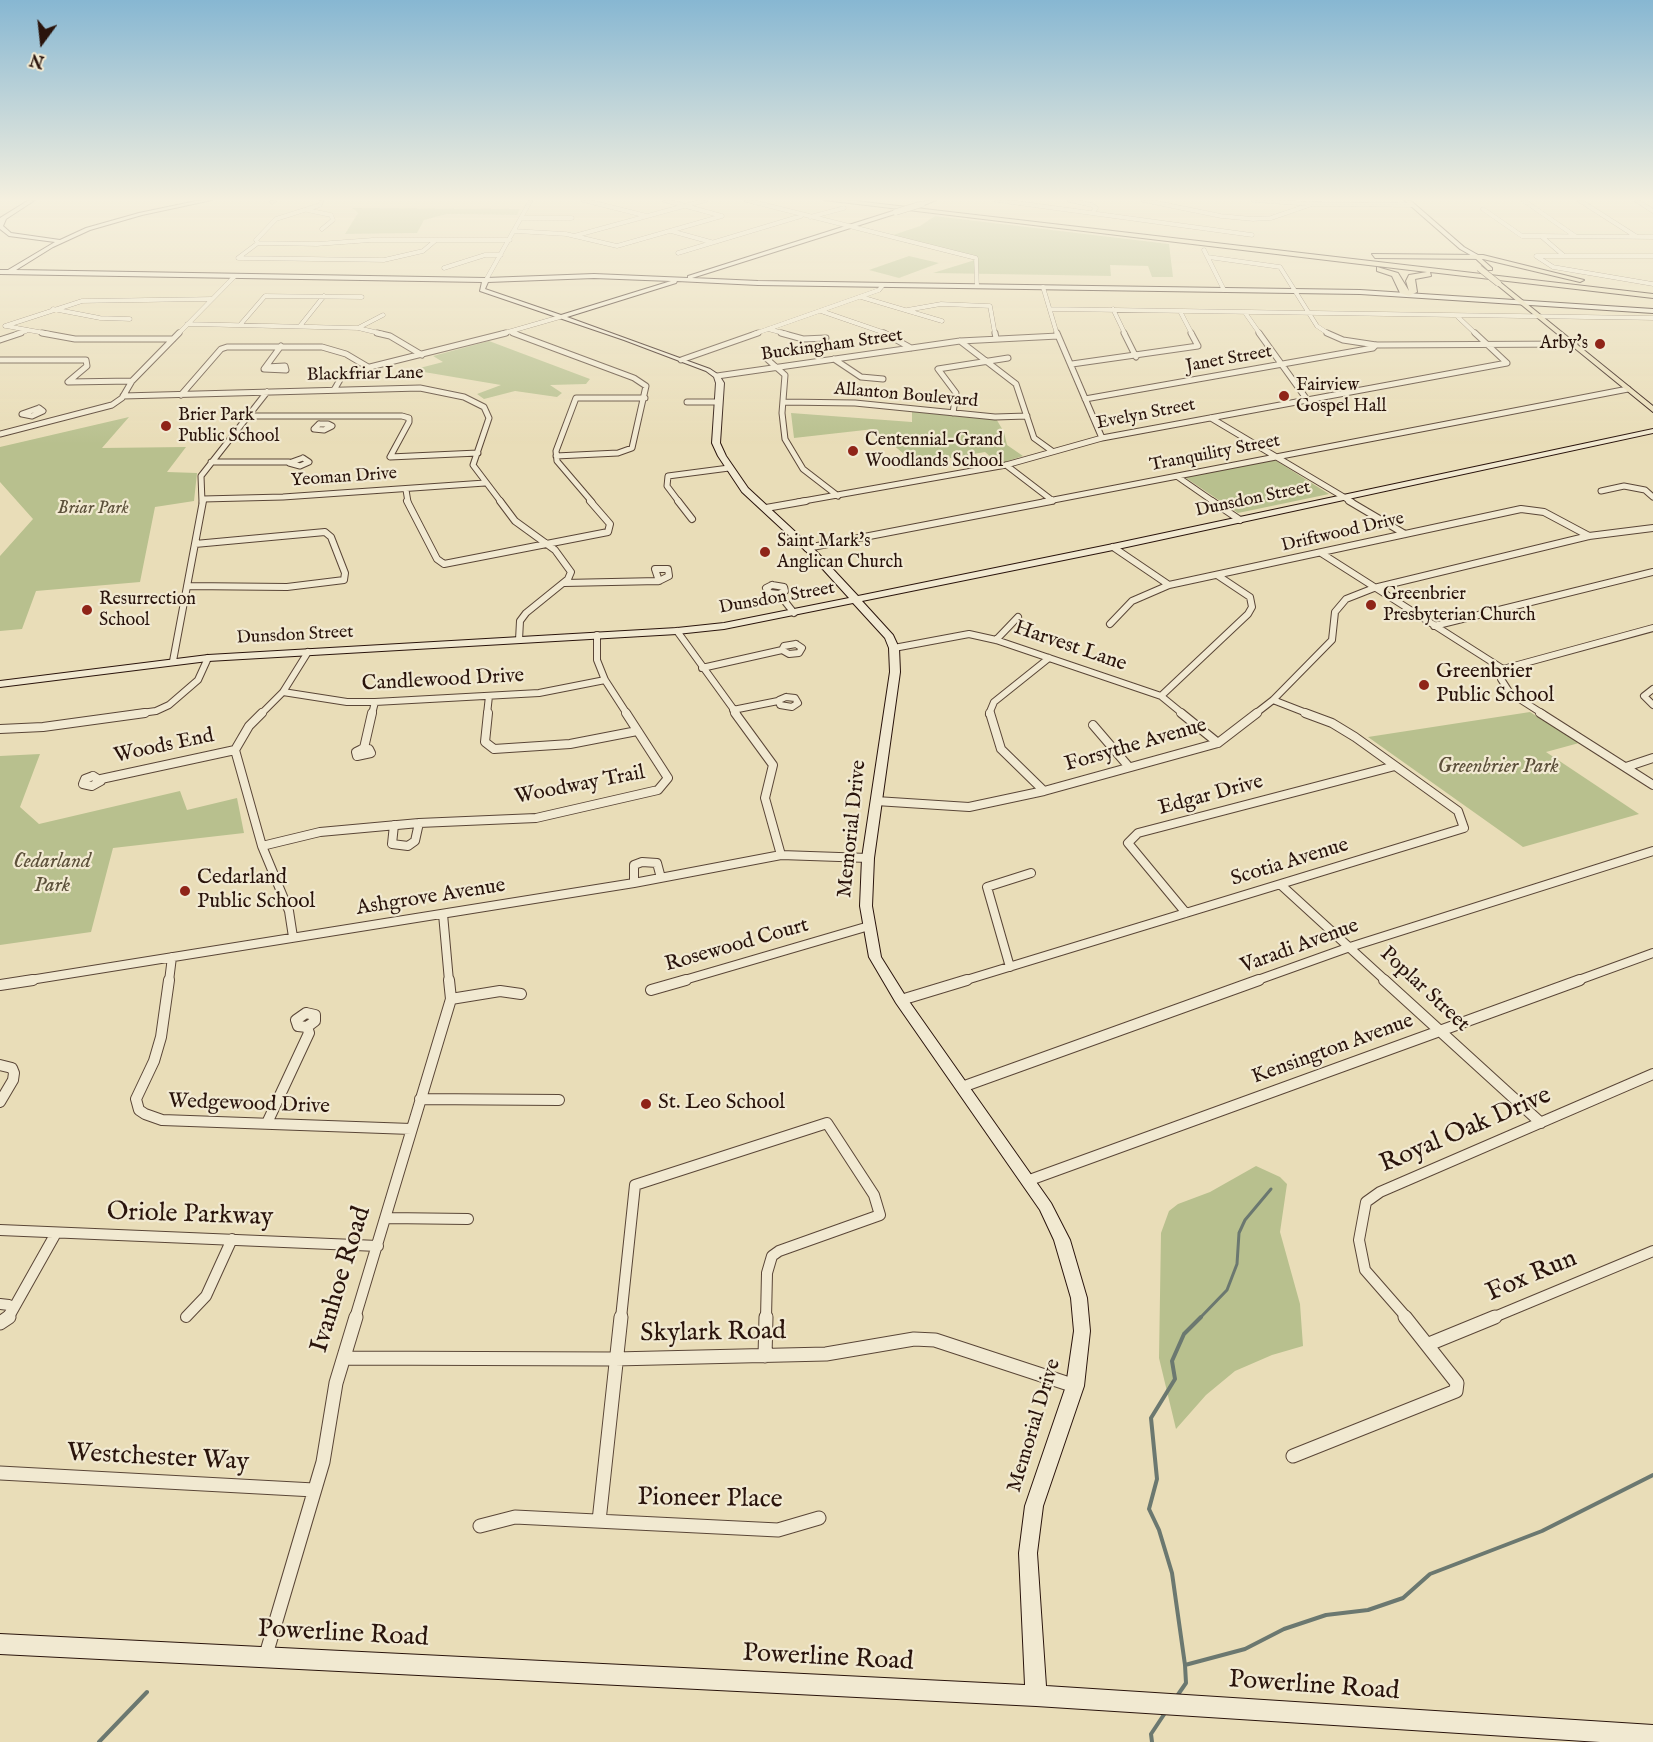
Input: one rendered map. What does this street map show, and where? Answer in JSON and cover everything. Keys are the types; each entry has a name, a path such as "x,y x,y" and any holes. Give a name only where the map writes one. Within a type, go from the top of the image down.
{"highway":[{"path":"1398,281 1403,291 1409,294 1413,292 1410,281"},
{"path":"1548,281 1653,296"},
{"path":"1567,281 1653,291"},
{"path":"1591,281 1653,291"}],"main road":[{"path":"486,281 482,291 560,316 681,360 717,376 720,383 716,443 729,468 745,490 807,548 857,601 890,637 894,648"},
{"path":"560,316 675,281"},
{"path":"759,281 1409,294 1653,310"},
{"path":"1495,281 1540,318 1559,330 1653,410"},
{"path":"1503,281 1553,318 1560,327 1559,330"},
{"name":"Dunsdon Street","path":"0,684 208,658 677,631 857,601 1653,431"},
{"name":"Memorial Drive","path":"894,648 895,672 868,858 866,906 874,957 901,1000 1046,1207 1062,1240 1079,1298 1082,1331 1075,1386 1034,1506 1028,1553 1029,1608 1036,1696"},
{"name":"Powerline Road","path":"0,1644 1036,1696 1653,1735"}],"street":[{"path":"0,434 106,409 123,396 132,381 229,281"},
{"path":"977,281 977,286"},
{"path":"1220,281 1224,290"},
{"path":"1289,281 1317,326 1331,336 1376,345 1575,344"},
{"path":"1637,281 1653,284"},
{"path":"681,360 879,291 883,285"},
{"path":"1043,287 1058,336 1102,438"},
{"path":"240,325 266,296 362,297"},
{"path":"300,326 324,296"},
{"path":"860,297 942,321"},
{"path":"2,325 73,302 211,299"},
{"path":"907,310 941,304 990,306 996,338"},
{"path":"52,309 100,318 130,319"},
{"path":"1050,309 1246,314 1653,318"},
{"path":"1113,309 1136,357"},
{"path":"1630,309 1640,318"},
{"path":"820,311 888,334 911,348"},
{"path":"1072,364 1136,357 1198,346 1181,313"},
{"path":"1246,314 1308,401"},
{"path":"358,328 383,315"},
{"path":"334,390 347,374 511,332 560,316"},
{"path":"1458,317 1488,345"},
{"path":"187,324 358,328 390,336 422,355"},
{"path":"2,325 75,339 172,339"},
{"path":"768,329 802,339 826,338"},
{"path":"0,340 26,331"},
{"path":"511,332 634,378 645,386 645,398 634,446 629,450 556,456"},
{"name":"Buckingham Street","path":"717,376 960,341 1058,336"},
{"path":"960,341 1016,384 1034,438 1052,451"},
{"name":"Janet Street","path":"1085,399 1282,365 1373,348 1376,345"},
{"name":"Evelyn Street","path":"766,508 1006,465 1102,438 1507,363 1488,345"},
{"path":"181,395 223,348 281,346 331,349 346,354 368,368"},
{"path":"266,367 281,346"},
{"path":"953,413 956,393 938,369 1008,358"},
{"path":"767,359 785,375 784,439 803,469 838,496"},
{"path":"834,359 861,377 882,379"},
{"path":"0,360 86,360 89,363 87,366 68,382 132,381"},
{"name":"Blackfriar Lane","path":"123,396 420,388 464,397 484,407 489,418 473,465 515,521 555,550 569,568 571,576 564,583"},
{"name":"Tranquility Street","path":"807,548 1628,388"},
{"path":"173,661 203,498 201,476 267,392"},
{"path":"405,490 407,500 437,559 444,564 603,534 611,527 556,456 576,398 645,398"},
{"path":"687,402 719,402"},
{"name":"Allanton Boulevard","path":"784,402 855,403 953,413 1027,416"},
{"path":"36,415 43,424"},
{"path":"325,424 330,415"},
{"path":"248,416 397,416 408,418 390,457 478,453"},
{"path":"1211,418 1405,534"},
{"path":"211,462 289,462"},
{"path":"1006,465 1053,501"},
{"path":"692,519 667,486 668,476 729,468"},
{"path":"1178,477 1240,520"},
{"name":"Yeoman Drive","path":"203,498 284,497 485,483"},
{"path":"1601,491 1624,486 1645,490 1653,496"},
{"name":"Driftwood Drive","path":"1110,624 1132,601 1169,585 1521,509 1544,512 1589,536"},
{"name":"Forsythe Avenue","path":"876,801 969,807 1044,791 1218,743 1273,700 1332,640 1335,612 1346,599 1374,588 1589,536 1653,528"},
{"path":"188,586 287,587 344,580 345,573 331,537 325,532 195,544"},
{"path":"1113,547 1169,585"},
{"path":"1321,553 1503,669 1653,628"},
{"path":"1434,626 1653,572"},
{"path":"1161,696 1248,614 1252,607 1250,597 1217,575"},
{"path":"519,640 519,621 564,583 588,585 658,581"},
{"path":"778,594 794,613"},
{"path":"996,640 1018,617"},
{"path":"677,631 773,765 765,798 781,855"},
{"name":"Harvest Lane","path":"894,648 969,634 996,640 1161,696 1218,743"},
{"name":"Woodway Trail","path":"262,846 320,832 419,823 536,818 658,790 668,778 605,680 597,660 597,635"},
{"path":"702,668 782,650"},
{"path":"293,938 289,911 262,846 235,750 249,726 283,692 308,652"},
{"path":"0,729 54,725 156,711 169,705 198,680 208,658"},
{"path":"1044,791 1001,749 989,714 994,702 1049,658"},
{"path":"1503,669 1501,679 1510,693 1653,785"},
{"name":"Candlewood Drive","path":"283,692 347,702 375,702 539,693 605,680"},
{"path":"1653,689 1644,696 1653,705"},
{"path":"489,696 485,742 487,746 494,749 570,744 637,731"},
{"name":"Scotia Avenue","path":"901,1000 1464,828 1458,811 1332,723 1273,700"},
{"path":"733,711 778,701"},
{"path":"364,748 375,702"},
{"path":"1093,724 1129,767"},
{"name":"Woods End","path":"101,779 235,750"},
{"path":"1626,767 1653,758"},
{"name":"Edgar Drive","path":"1186,914 1128,843 1138,833 1395,766"},
{"path":"394,825 392,844 408,846 415,841 419,823"},
{"name":"Varadi Avenue","path":"962,1087 1350,947 1653,851"},
{"name":"Ashgrove Avenue","path":"0,985 634,884 781,855 868,858"},
{"path":"634,884 634,865 642,862 657,864 661,878"},
{"path":"1010,967 987,888 1031,873"},
{"name":"Poplar Street","path":"1281,885 1541,1123"},
{"name":"Ivanhoe Road","path":"265,1658 329,1436 334,1391 451,999 443,914"},
{"name":"Rosewood Court","path":"651,990 869,926"},
{"name":"Kensington Avenue","path":"1027,1181 1653,953"},
{"name":"Wedgewood Drive","path":"172,957 161,1037 154,1061 137,1093 139,1110 152,1118 162,1120 411,1129"},
{"path":"451,999 500,991 521,994"},
{"path":"267,1124 309,1033 307,1027"},
{"path":"0,1065 12,1068 14,1073 13,1080 0,1102"},
{"name":"Royal Oak Drive","path":"1293,1456 1456,1391 1457,1383 1429,1344 1365,1270 1359,1240 1366,1202 1380,1192 1653,1074"},
{"path":"420,1099 559,1101"},
{"path":"599,1521 635,1185 827,1123 874,1195 880,1215 779,1251 772,1256 767,1273 765,1356"},
{"path":"387,1218 468,1219"},
{"name":"Oriole Parkway","path":"0,1230 378,1246"},
{"path":"0,1323 12,1313 56,1233"},
{"path":"186,1317 206,1296 232,1239"},
{"name":"Fox Run","path":"1429,1344 1653,1251"},
{"path":"0,1304 9,1305 12,1313"},
{"name":"Skylark Road","path":"344,1358 615,1359 765,1356 826,1354 914,1340 935,1340 1075,1386"},
{"name":"Westchester Way","path":"0,1473 314,1490"},
{"name":"Pioneer Place","path":"480,1526 515,1517 778,1530 819,1518"}],"green space":[{"path":"489,341 590,379 586,384 550,385 562,393 557,397 515,391 484,399 477,394 501,385 412,370 443,362 433,356"},
{"path":"912,410 995,417 1004,432 1007,445 1023,456 999,464 985,452 916,464 874,429 794,438 791,413 912,422"},
{"name":"Briar Park","path":"129,417 102,448 186,447 167,472 197,473 194,501 155,507 140,582 36,591 22,629 0,631 0,556 33,519 0,482 0,447"},
{"path":"1275,460 1329,494 1238,513 1183,476"},
{"name":"Greenbrier Park","path":"1530,712 1579,743 1546,752 1639,814 1523,847 1368,737"},
{"name":"Cedarland Park","path":"40,754 20,807 39,824 180,791 187,810 237,798 244,833 113,848 91,932 0,945 0,756"},
{"path":"1256,1166 1280,1177 1287,1184 1280,1232 1300,1304 1303,1346 1272,1355 1235,1371 1206,1395 1176,1429 1159,1358 1161,1233 1169,1211 1178,1204 1210,1192"}],"waterway":[{"path":"1200,1318 1227,1290 1237,1264 1239,1233 1245,1220 1271,1189"},
{"path":"1185,1665 1172,1573 1159,1530 1149,1509 1157,1479 1151,1418 1175,1379 1172,1361 1184,1334 1200,1318"},
{"path":"1185,1665 1245,1649 1284,1629 1326,1615 1368,1610 1403,1598 1430,1574 1542,1531 1653,1475"},
{"path":"1177,1696 1186,1683 1185,1665"},
{"path":"99,1742 147,1692"},
{"path":"1152,1742 1151,1734 1165,1713"}],"place":[{"name":"Arby's","path":"1600,344"},
{"name":"Fairview Gospel Hall","path":"1284,396"},
{"name":"Brier Park Public School","path":"166,426"},
{"name":"Centennial-Grand Woodlands School","path":"853,451"},
{"name":"Saint Mark's Anglican Church","path":"765,552"},
{"name":"Greenbrier Presbyterian Church","path":"1371,605"},
{"name":"Resurrection School","path":"87,610"},
{"name":"Greenbrier Public School","path":"1424,685"},
{"name":"Cedarland Public School","path":"185,891"},
{"name":"St. Leo School","path":"646,1104"}]}
